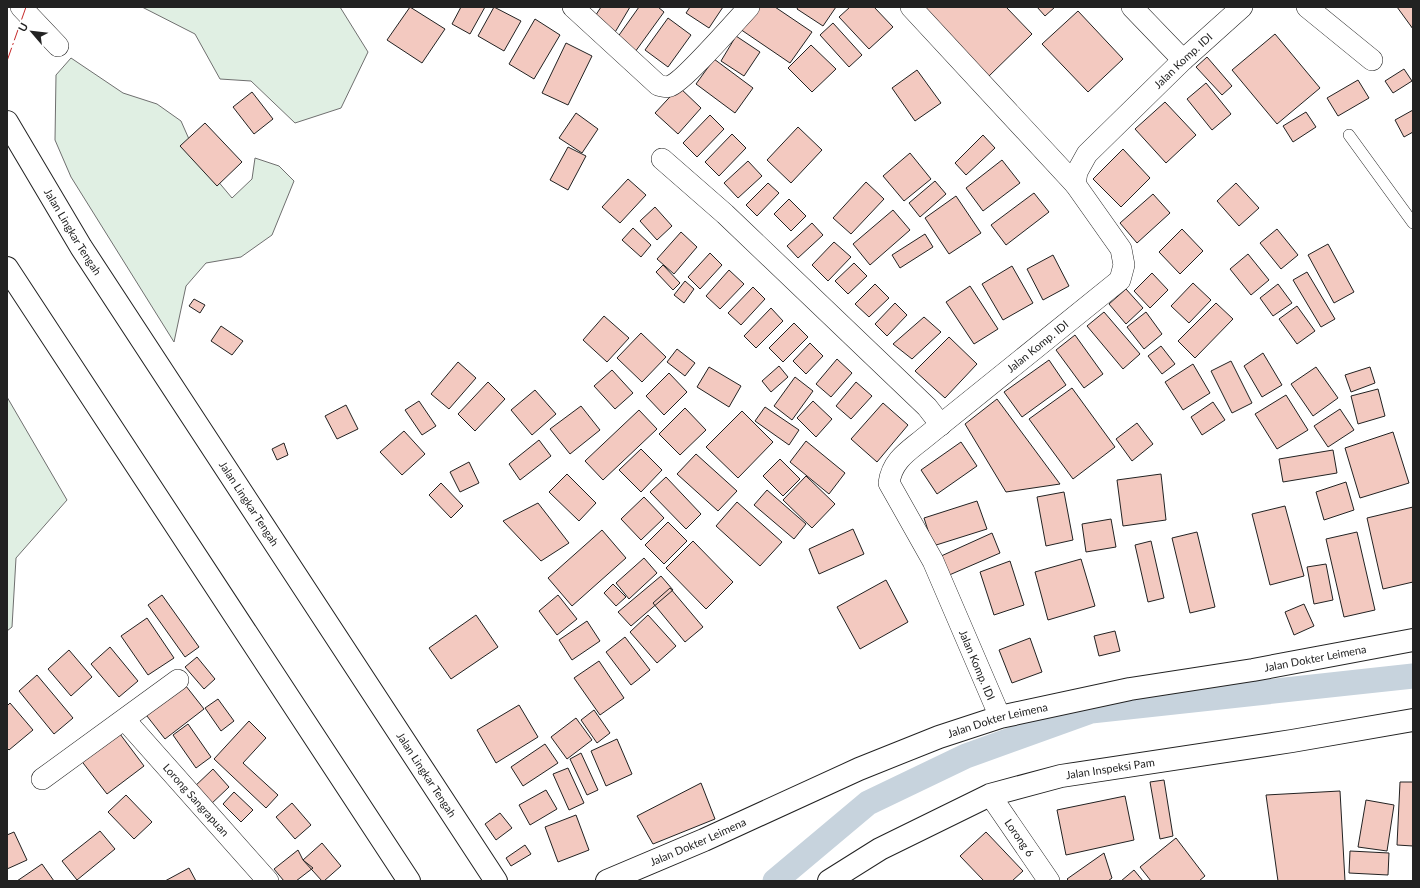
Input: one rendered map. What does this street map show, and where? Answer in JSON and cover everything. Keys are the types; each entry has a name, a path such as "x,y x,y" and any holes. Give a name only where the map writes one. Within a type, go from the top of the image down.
{"main road":[{"name":"Jalan Lingkar Tengah","path":"7,122 81,247 496,881"},
{"path":"7,268 410,881"},
{"name":"Jalan Dokter Leimena","path":"607,881 704,840 859,769 938,737 1000,717 1130,689 1253,670 1413,640"},
{"name":"Jalan Inspeksi Pam","path":"829,881 880,849 990,795 1061,776 1292,741 1413,720"}],"street":[{"path":"21,7 58,46"},
{"path":"572,7 658,85 665,87 671,86 685,75 749,7"},
{"path":"911,7 1075,184"},
{"path":"1132,7 1183,60"},
{"name":"Jalan Komp. IDI","path":"1000,717 933,561 889,483 890,471 899,460 941,425 1120,280 1124,265 1121,249 1075,184 1077,172 1086,154 1183,60 1242,7"},
{"path":"1307,7 1372,60"},
{"path":"662,159 725,214 921,402 941,425"},
{"path":"42,779 178,680"},
{"name":"Lorong Sangrapuan","path":"125,720 268,881"},
{"name":"Lorong 6","path":"990,795 1049,881"}],"lane":[{"path":"1349,135 1413,223"}],"green space":[{"path":"142,7 340,7 368,52 341,108 295,123 251,81 220,79 195,34"},
{"path":"71,58 123,93 157,104 181,121 196,155 232,198 252,179 255,158 279,166 294,181 272,235 241,257 206,263 186,286 174,342 71,177 55,140 56,75"},
{"path":"7,397 67,500 16,558 12,627 7,631"}],"building":[{"path":"410,7 445,29 422,63 387,40"},
{"path":"461,7 485,7 470,34 452,24"},
{"path":"494,7 521,21 504,51 478,36"},
{"path":"601,7 630,7 614,34 592,21"},
{"path":"639,7 658,7 664,12 635,52 617,38"},
{"path":"690,7 723,7 709,28 686,13"},
{"path":"755,7 775,7 812,32 790,63 740,29"},
{"path":"798,7 836,7 823,26 797,9"},
{"path":"850,7 874,7 893,27 869,49 839,17"},
{"path":"925,7 1006,7 1032,34 988,77"},
{"path":"1037,7 1055,7 1045,16"},
{"path":"1397,7 1413,7 1413,29"},
{"path":"1078,11 1123,59 1088,92 1042,44"},
{"path":"668,18 691,35 668,67 645,50"},
{"path":"535,19 560,35 534,79 509,64"},
{"path":"833,23 862,55 849,67 820,35"},
{"path":"1275,34 1320,88 1277,124 1232,70"},
{"path":"736,36 760,52 744,76 721,61"},
{"path":"566,43 592,56 568,105 542,93"},
{"path":"811,45 836,69 812,92 788,68"},
{"path":"1207,57 1232,86 1222,95 1196,67"},
{"path":"714,59 753,88 735,113 696,84"},
{"path":"1404,69 1412,81 1393,93 1385,81"},
{"path":"917,70 941,103 915,121 892,88"},
{"path":"1358,80 1369,98 1338,116 1327,98"},
{"path":"1206,83 1231,114 1212,130 1187,99"},
{"path":"679,87 701,108 678,134 655,113"},
{"path":"252,92 273,119 254,134 233,107"},
{"path":"1165,102 1196,135 1166,163 1135,129"},
{"path":"1413,110 1413,132 1404,137 1395,120"},
{"path":"1306,112 1316,127 1293,142 1283,126"},
{"path":"576,113 598,129 582,153 559,138"},
{"path":"710,115 724,129 697,157 683,143"},
{"path":"205,123 242,162 217,186 180,146"},
{"path":"798,127 822,150 791,183 767,160"},
{"path":"732,134 746,148 719,176 705,162"},
{"path":"983,135 995,148 966,175 955,163"},
{"path":"568,147 586,156 568,190 550,180"},
{"path":"1123,149 1150,178 1121,207 1093,179"},
{"path":"910,153 931,179 904,201 883,176"},
{"path":"1002,160 1020,183 983,211 966,188"},
{"path":"748,161 762,176 738,198 724,183"},
{"path":"628,179 646,195 620,223 602,207"},
{"path":"935,181 946,194 920,217 909,203"},
{"path":"866,182 884,199 851,234 833,218"},
{"path":"768,183 779,193 757,216 746,205"},
{"path":"1236,183 1259,208 1239,226 1217,201"},
{"path":"1034,193 1049,212 1006,245 991,225"},
{"path":"1153,194 1170,213 1137,243 1120,223"},
{"path":"956,196 981,233 949,254 925,218"},
{"path":"789,199 806,216 791,231 774,214"},
{"path":"655,207 672,226 657,240 640,221"},
{"path":"893,210 910,230 870,265 853,244"},
{"path":"812,223 823,235 798,258 787,246"},
{"path":"633,228 651,245 641,257 622,240"},
{"path":"1182,229 1203,251 1180,274 1159,252"},
{"path":"1277,229 1298,255 1281,269 1260,243"},
{"path":"681,232 697,247 674,274 657,259"},
{"path":"925,234 933,247 900,268 892,255"},
{"path":"834,242 851,257 828,281 812,265"},
{"path":"1328,244 1354,292 1334,303 1308,255"},
{"path":"710,253 722,265 700,289 688,277"},
{"path":"1248,254 1269,280 1251,295 1230,269"},
{"path":"1053,255 1069,286 1043,300 1027,269"},
{"path":"854,263 867,276 848,294 835,281"},
{"path":"663,265 680,283 673,290 656,272"},
{"path":"1012,266 1033,303 1003,320 982,284"},
{"path":"729,270 744,284 720,309 706,296"},
{"path":"1307,272 1335,319 1321,327 1293,280"},
{"path":"1152,273 1168,290 1150,308 1134,291"},
{"path":"685,281 694,289 684,303 674,295"},
{"path":"1193,283 1211,300 1189,323 1171,306"},
{"path":"875,284 889,298 869,317 855,304"},
{"path":"1278,284 1292,303 1273,316 1260,298"},
{"path":"970,286 998,329 974,344 946,302"},
{"path":"753,287 765,299 741,325 728,313"},
{"path":"1126,289 1143,308 1126,324 1109,304"},
{"path":"194,299 205,305 200,313 189,306"},
{"path":"895,303 907,315 887,336 875,324"},
{"path":"1216,303 1233,319 1195,358 1178,341"},
{"path":"1297,306 1315,331 1297,344 1279,319"},
{"path":"771,308 783,321 756,348 744,336"},
{"path":"1104,312 1140,354 1123,369 1087,326"},
{"path":"1146,312 1162,334 1144,349 1127,327"},
{"path":"604,316 629,338 607,362 583,340"},
{"path":"924,317 941,332 912,359 893,344"},
{"path":"794,323 808,337 783,362 769,348"},
{"path":"221,326 243,341 232,355 211,341"},
{"path":"641,333 666,357 642,382 617,358"},
{"path":"1075,335 1103,374 1084,388 1056,350"},
{"path":"949,337 977,364 945,398 915,371"},
{"path":"810,343 823,356 806,374 793,361"},
{"path":"1161,346 1175,364 1162,374 1148,356"},
{"path":"677,349 695,363 685,376 667,362"},
{"path":"1263,353 1282,385 1262,397 1244,366"},
{"path":"837,359 852,373 831,397 816,384"},
{"path":"1049,360 1066,385 1022,417 1004,392"},
{"path":"1231,361 1252,403 1232,413 1211,371"},
{"path":"458,362 476,378 449,409 431,394"},
{"path":"1193,364 1210,393 1183,410 1165,382"},
{"path":"779,366 788,377 771,392 762,381"},
{"path":"709,367 741,386 729,407 697,387"},
{"path":"1316,367 1338,398 1313,416 1291,384"},
{"path":"1370,367 1375,383 1351,392 1345,375"},
{"path":"612,370 633,393 615,409 594,386"},
{"path":"669,373 687,392 664,415 646,396"},
{"path":"795,377 813,391 792,420 774,406"},
{"path":"488,382 505,399 475,431 458,414"},
{"path":"856,382 872,396 851,419 836,406"},
{"path":"1072,388 1115,447 1073,479 1029,419"},
{"path":"1378,389 1385,416 1358,424 1351,396"},
{"path":"535,390 556,414 532,435 511,410"},
{"path":"1286,395 1308,430 1277,449 1255,414"},
{"path":"997,399 1060,484 1006,492 965,424"},
{"path":"419,401 436,426 422,435 405,410"},
{"path":"813,401 832,419 816,437 797,418"},
{"path":"1213,402 1225,420 1202,435 1191,417"},
{"path":"883,403 908,425 877,462 851,439"},
{"path":"346,405 358,429 337,439 325,416"},
{"path":"581,406 600,430 570,454 550,429"},
{"path":"765,407 799,430 789,445 755,421"},
{"path":"685,408 706,430 680,455 659,434"},
{"path":"1340,409 1354,430 1328,447 1314,426"},
{"path":"639,410 657,429 603,480 585,461"},
{"path":"742,411 773,442 738,478 706,447"},
{"path":"1137,423 1153,444 1132,461 1116,439"},
{"path":"404,431 425,454 402,475 380,452"},
{"path":"1393,432 1409,483 1360,498 1345,448"},
{"path":"539,440 551,456 520,480 509,464"},
{"path":"806,441 845,473 829,494 790,462"},
{"path":"961,442 977,466 937,494 921,470"},
{"path":"284,443 288,455 277,460 272,449"},
{"path":"641,449 662,470 641,492 619,470"},
{"path":"1333,450 1337,473 1283,482 1279,459"},
{"path":"696,454 737,491 718,511 677,474"},
{"path":"780,459 800,479 783,496 763,476"},
{"path":"469,462 479,483 460,492 450,472"},
{"path":"567,474 596,503 579,521 549,492"},
{"path":"1161,474 1166,520 1123,526 1117,480"},
{"path":"806,476 835,504 812,528 783,500"},
{"path":"666,477 701,514 686,529 650,492"},
{"path":"1346,482 1354,510 1324,520 1316,492"},
{"path":"441,483 463,506 451,518 429,495"},
{"path":"767,490 806,524 794,539 754,505"},
{"path":"1064,492 1073,540 1046,546 1037,497"},
{"path":"644,497 664,518 641,540 621,519"},
{"path":"977,501 987,529 933,546 924,518"},
{"path":"737,502 782,542 760,566 716,526"},
{"path":"538,503 569,543 541,561 503,521"},
{"path":"1285,506 1304,576 1270,585 1252,514"},
{"path":"1413,507 1413,582 1383,589 1367,518"},
{"path":"1111,519 1116,547 1086,552 1082,524"},
{"path":"668,522 687,541 664,564 645,545"},
{"path":"853,529 864,554 819,574 809,549"},
{"path":"602,530 626,558 572,606 548,578"},
{"path":"1197,532 1215,607 1190,613 1172,538"},
{"path":"1357,532 1375,610 1344,617 1326,539"},
{"path":"992,533 1000,553 947,576 939,557"},
{"path":"693,541 733,582 706,609 666,568"},
{"path":"1151,541 1164,598 1148,602 1135,545"},
{"path":"644,558 657,573 629,599 616,583"},
{"path":"1081,559 1095,606 1048,620 1035,572"},
{"path":"1010,561 1024,605 994,615 980,572"},
{"path":"1326,564 1333,600 1314,604 1307,567"},
{"path":"661,576 673,590 631,626 618,612"},
{"path":"886,580 908,622 860,649 837,607"},
{"path":"613,584 626,597 616,606 604,593"},
{"path":"670,588 703,627 685,642 653,603"},
{"path":"162,595 199,647 185,657 148,605"},
{"path":"558,595 577,619 557,635 539,611"},
{"path":"1304,604 1314,626 1294,635 1285,612"},
{"path":"476,615 498,647 451,679 429,648"},
{"path":"648,615 676,646 657,663 630,632"},
{"path":"147,618 174,658 148,675 121,636"},
{"path":"587,621 600,641 572,660 559,640"},
{"path":"1115,631 1120,651 1099,656 1094,636"},
{"path":"625,637 650,670 631,685 606,652"},
{"path":"1030,638 1042,672 1012,683 999,650"},
{"path":"110,647 138,681 119,697 91,664"},
{"path":"69,650 92,677 71,696 48,669"},
{"path":"197,657 215,679 204,689 185,667"},
{"path":"599,661 624,698 600,715 574,678"},
{"path":"37,675 73,718 54,734 19,691"},
{"path":"182,681 204,709 165,739 143,711"},
{"path":"218,699 234,721 221,731 205,708"},
{"path":"10,703 33,730 9,750 7,748 7,706"},
{"path":"519,705 538,737 496,763 477,730"},
{"path":"594,710 610,733 597,743 581,720"},
{"path":"576,718 592,740 567,759 551,737"},
{"path":"249,721 266,738 243,763 278,795 266,808 214,759"},
{"path":"188,724 211,757 196,768 173,735"},
{"path":"117,730 144,766 107,794 80,759"},
{"path":"617,739 632,774 606,786 591,751"},
{"path":"545,744 558,763 523,786 511,767"},
{"path":"581,753 598,790 587,795 570,759"},
{"path":"568,768 584,803 569,810 553,774"},
{"path":"213,769 229,787 209,806 193,788"},
{"path":"1164,780 1173,836 1160,839 1150,782"},
{"path":"1400,782 1413,782 1413,846 1397,845"},
{"path":"701,783 715,819 653,844 637,816"},
{"path":"546,790 557,809 530,825 519,805"},
{"path":"1340,791 1345,881 1278,881 1266,795"},
{"path":"234,792 253,810 241,822 223,804"},
{"path":"126,795 152,822 134,839 108,812"},
{"path":"1125,796 1134,840 1066,855 1057,810"},
{"path":"1366,800 1394,805 1387,851 1358,847"},
{"path":"292,803 311,825 295,839 276,817"},
{"path":"500,813 512,828 496,840 485,824"},
{"path":"576,815 589,850 558,862 545,827"},
{"path":"100,831 115,849 77,880 62,861"},
{"path":"14,832 27,860 7,869 7,835"},
{"path":"986,832 1023,871 1012,881 984,881 960,856"},
{"path":"1176,838 1205,876 1199,881 1151,881 1140,867"},
{"path":"322,843 341,866 324,881 322,881 303,860"},
{"path":"525,845 531,854 511,866 506,858"},
{"path":"298,850 303,860 313,868 296,881 284,881 274,869"},
{"path":"1350,851 1389,853 1388,875 1349,873"},
{"path":"1104,853 1112,878 1108,881 1069,881 1067,879"},
{"path":"42,864 54,881 17,881"},
{"path":"189,868 196,881 165,881"},
{"path":"1134,870 1143,881 1121,881"}],"waterway":[{"path":"775,881 868,803 966,756 1091,711 1413,676"}],"power":[{"path":"7,61 26,7"}]}
